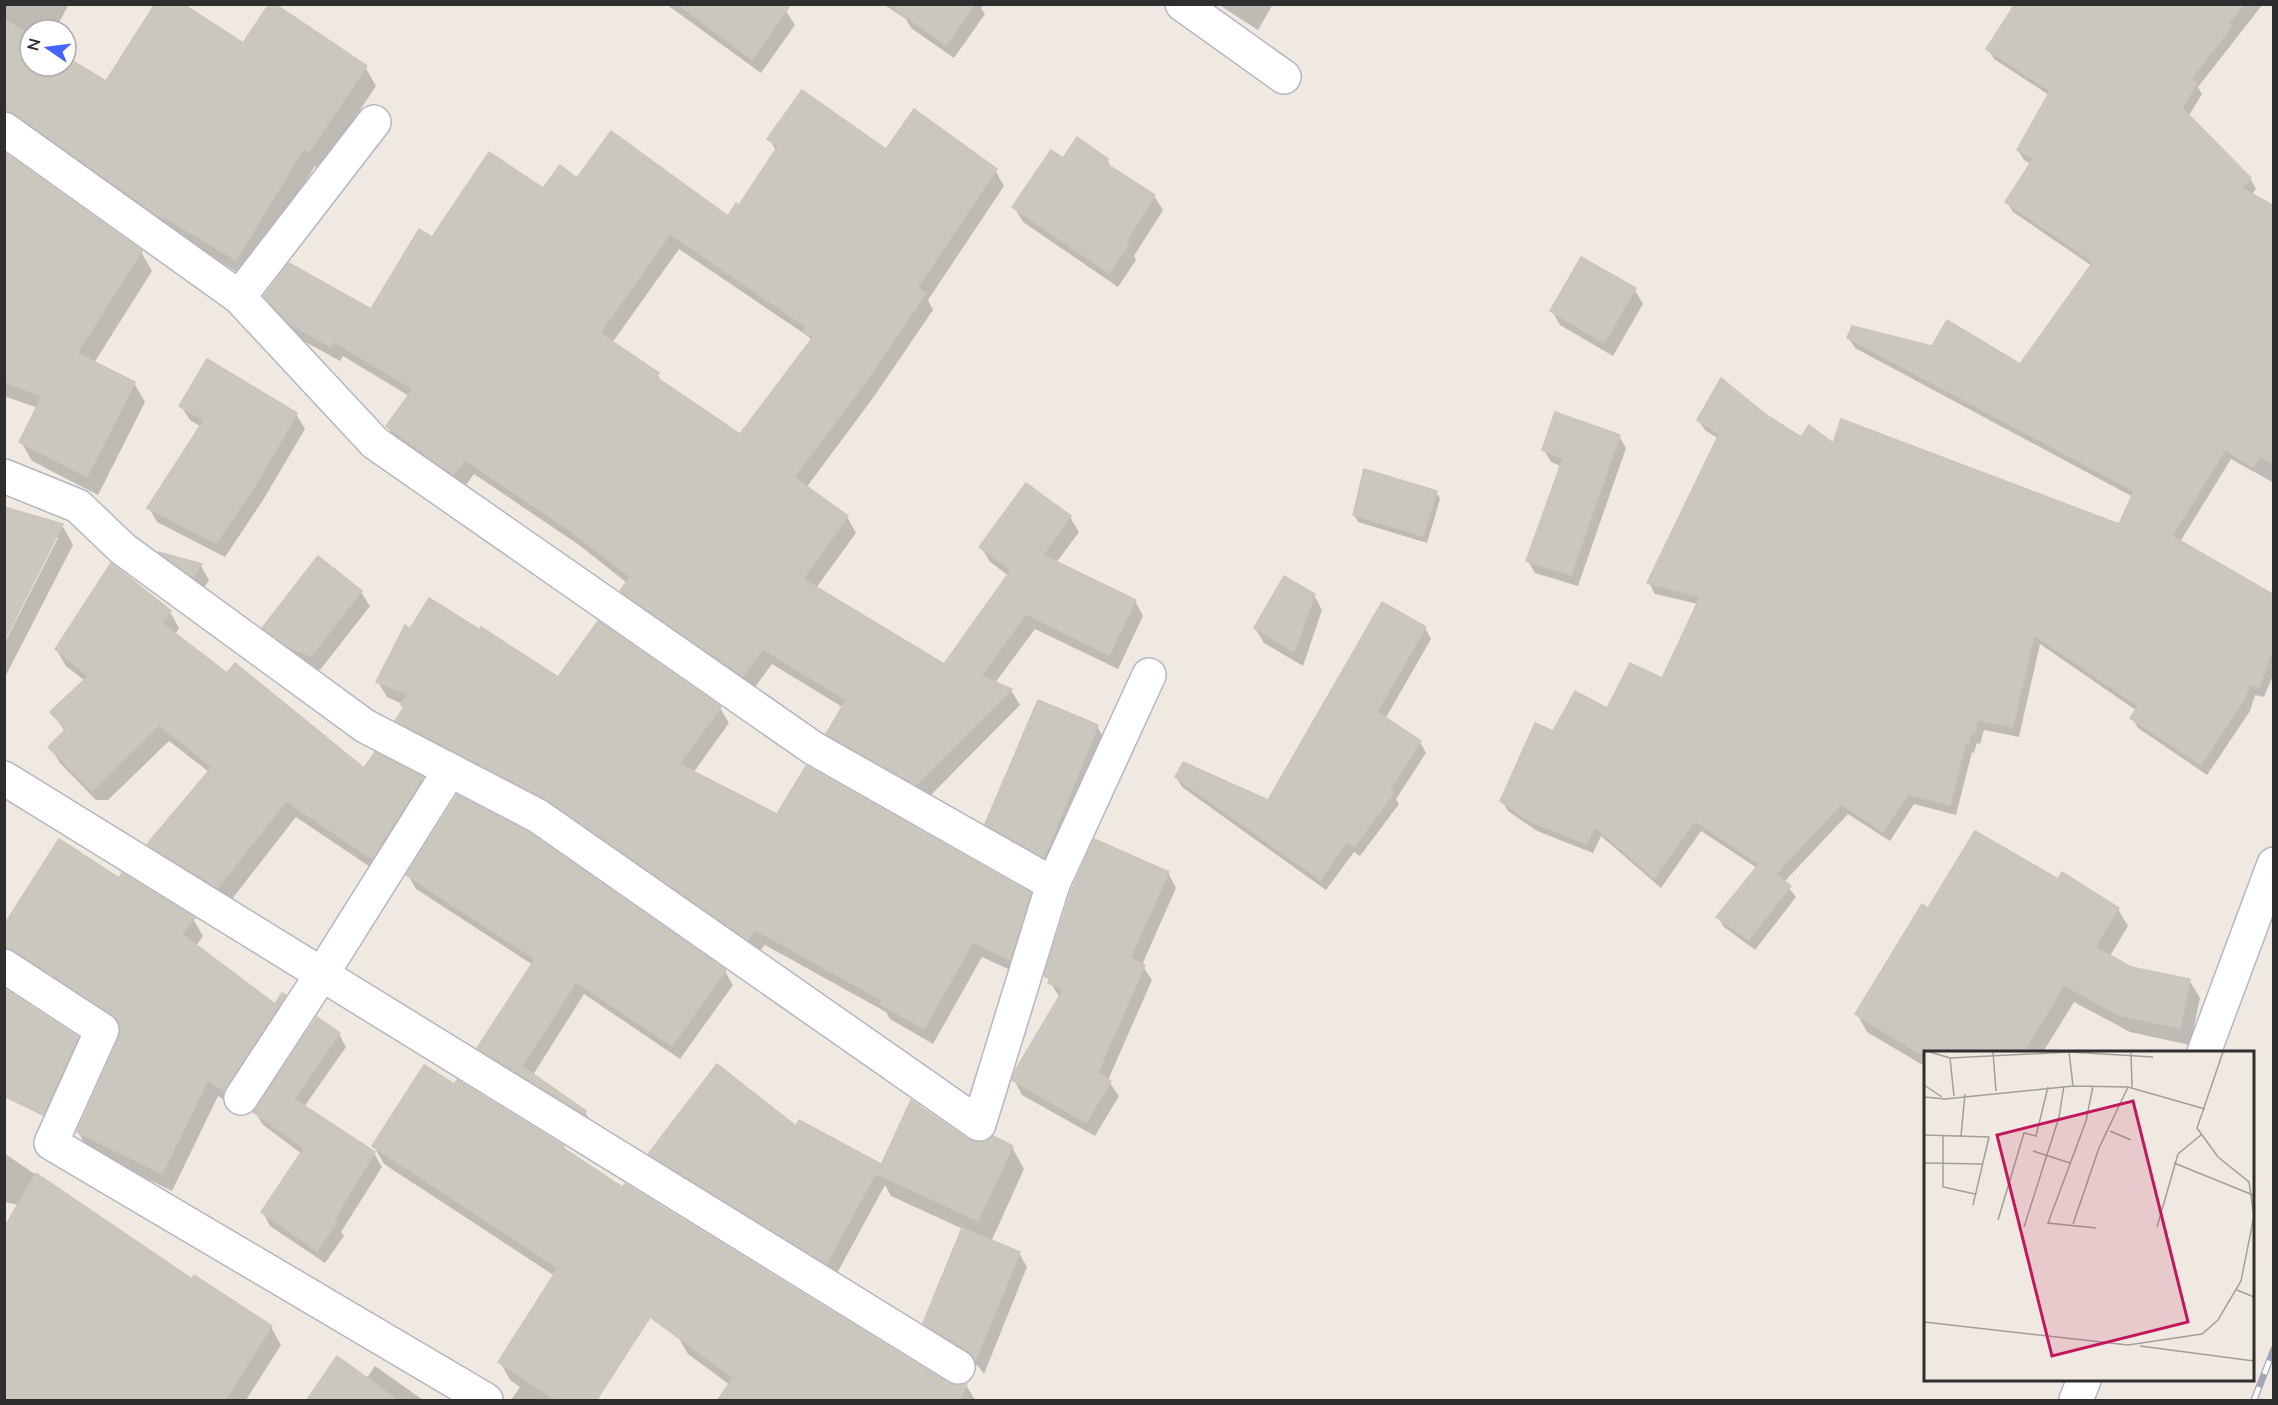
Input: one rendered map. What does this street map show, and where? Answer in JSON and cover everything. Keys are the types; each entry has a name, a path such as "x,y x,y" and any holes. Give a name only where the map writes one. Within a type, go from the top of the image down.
{"street":[{"path":"1182,4 1284,77"},
{"path":"239,297 374,122"},
{"path":"4,129 239,297 375,443 813,748 1053,884"},
{"path":"4,476 78,506 123,549 365,726 538,816 979,1124 1053,884 1149,675"},
{"path":"241,1098 450,770"},
{"path":"4,778 958,1367"},
{"path":"2205,1051 2274,864"},
{"path":"4,966 102,1030 51,1143 486,1401"},
{"path":"2076,1401 2084,1381"}],"building":[{"path":"155,4 183,4 243,43 269,4 275,4 367,66 309,152 304,148 236,260 164,217 163,219 15,114 4,110 4,19 18,28 18,78 78,78 78,64 106,81"},
{"path":"678,4 791,4 752,60"},
{"path":"888,4 975,4 946,45"},
{"path":"2015,4 2245,4 2228,23 2232,26 2191,79 2197,82 2182,108 2251,178 2242,188 2274,206 2274,464 2260,456 2253,467 2225,450 2172,536 2274,595 2274,645 2259,687 2249,685 2244,700 2201,765 2130,718 2138,706 2034,635 2013,727 1978,720 1974,734 1971,733 1969,743 1966,742 1950,805 1908,794 1883,832 1841,804 1776,874 1791,886 1749,940 1716,917 1759,864 1695,821 1654,878 1595,827 1587,844 1529,821 1500,801 1535,723 1553,731 1575,691 1607,708 1630,663 1662,678 1700,597 1647,583 1719,434 1697,420 1721,378 1765,414 1801,437 1809,425 1833,443 1841,419 2119,524 2134,491 1847,338 1852,326 1932,346 1947,320 2020,364 2093,262 2005,202 2033,159 2017,150 2050,91 1986,49"},
{"path":"802,90 886,149 914,109 997,169 917,288 926,293 865,383 794,477 848,516 803,579 944,664 1011,570 979,547 1026,483 1071,516 1043,555 1136,600 1109,655 1026,614 981,676 1012,689 916,785 826,734 846,700 763,649 743,676 620,591 630,577 569,530 465,460 453,475 386,426 413,389 334,342 331,347 290,324 264,296 289,263 371,309 419,229 432,237 489,152 543,188 560,165 577,178 611,131 728,216 736,203 739,205 778,146 767,139","holes":["670,234 806,327 803,331 813,337 740,434 656,377 659,373 600,333"]},
{"path":"1077,137 1108,159 1105,163 1155,195 1126,242 1129,245 1109,273 1012,207 1051,150 1063,158"},
{"path":"4,152 142,251 77,353 135,382 87,477 19,442 42,396 4,382"},
{"path":"1581,257 1636,288 1604,343 1550,311"},
{"path":"207,359 297,413 255,486 216,543 147,508 204,420 179,406"},
{"path":"1555,412 1620,435 1571,575 1526,561 1563,458 1542,450"},
{"path":"1364,469 1437,491 1423,536 1353,515"},
{"path":"4,507 63,524 4,641"},
{"path":"158,552 202,564 193,577"},
{"path":"318,556 362,591 311,656 288,647 262,628"},
{"path":"111,563 171,611 162,623 227,673 235,663 364,768 375,752 423,777 372,859 286,801 218,888 147,844 212,767 159,725 92,791 48,747 66,729 50,712 88,676 55,649"},
{"path":"1284,576 1315,594 1294,652 1254,628"},
{"path":"429,598 480,630 481,627 558,677 598,621 721,707 679,764 777,814 806,766 1031,893 1010,960 973,942 924,1029 880,1004 882,1000 755,930 748,940 549,801 395,721 404,707 401,705 407,694 376,682 405,625 410,629"},
{"path":"1382,602 1426,627 1377,712 1421,741 1390,790 1394,793 1354,847 1347,842 1320,880 1175,777 1183,762 1268,800"},
{"path":"1038,700 1098,725 1044,858 985,824"},
{"path":"457,795 528,832 726,970 672,1046 576,982 522,1066 586,1111 584,1114 477,1048 535,959 406,875"},
{"path":"1975,831 2058,879 2062,872 2119,908 2095,947 2131,967 2190,979 2180,1028 2118,1015 2064,985 2024,1051 1924,1051 1924,1053 1918,1053 1855,1014 1922,904 1928,908"},
{"path":"59,839 119,878 122,873 195,918 182,934 275,1004 282,993 286,995 224,1091 208,1080 162,1174 77,1132 119,1038 121,1029 118,1020 14,950 4,947 4,925"},
{"path":"1094,839 1169,872 1130,958 1145,965 1098,1072 1111,1081 1086,1123 1012,1080 1016,1069 1063,990 1048,983 1050,979 1044,976 1071,891"},
{"path":"4,989 78,1037 43,1115 4,1096"},
{"path":"317,1017 340,1033 294,1099 375,1152 334,1219 337,1222 317,1251 261,1212 304,1148 253,1112"},
{"path":"717,1064 796,1126 799,1120 881,1164 826,1264 648,1154"},
{"path":"424,1065 454,1084 457,1080 564,1146 563,1148 622,1187 625,1184 948,1383 957,1386 967,1384 960,1401 717,1401 733,1378 650,1317 596,1401 557,1401 498,1362 558,1268 372,1146"},
{"path":"911,1100 969,1140 985,1142 993,1136 1013,1146 978,1221 877,1174"},
{"path":"36,1173 192,1279 194,1275 272,1326 224,1401 4,1401 4,1228"},
{"path":"962,1228 1020,1252 975,1362 968,1351 923,1323"},
{"path":"337,1356 399,1401 306,1401"}],"railway":[{"path":"2254,1400 2274,1349"}]}
